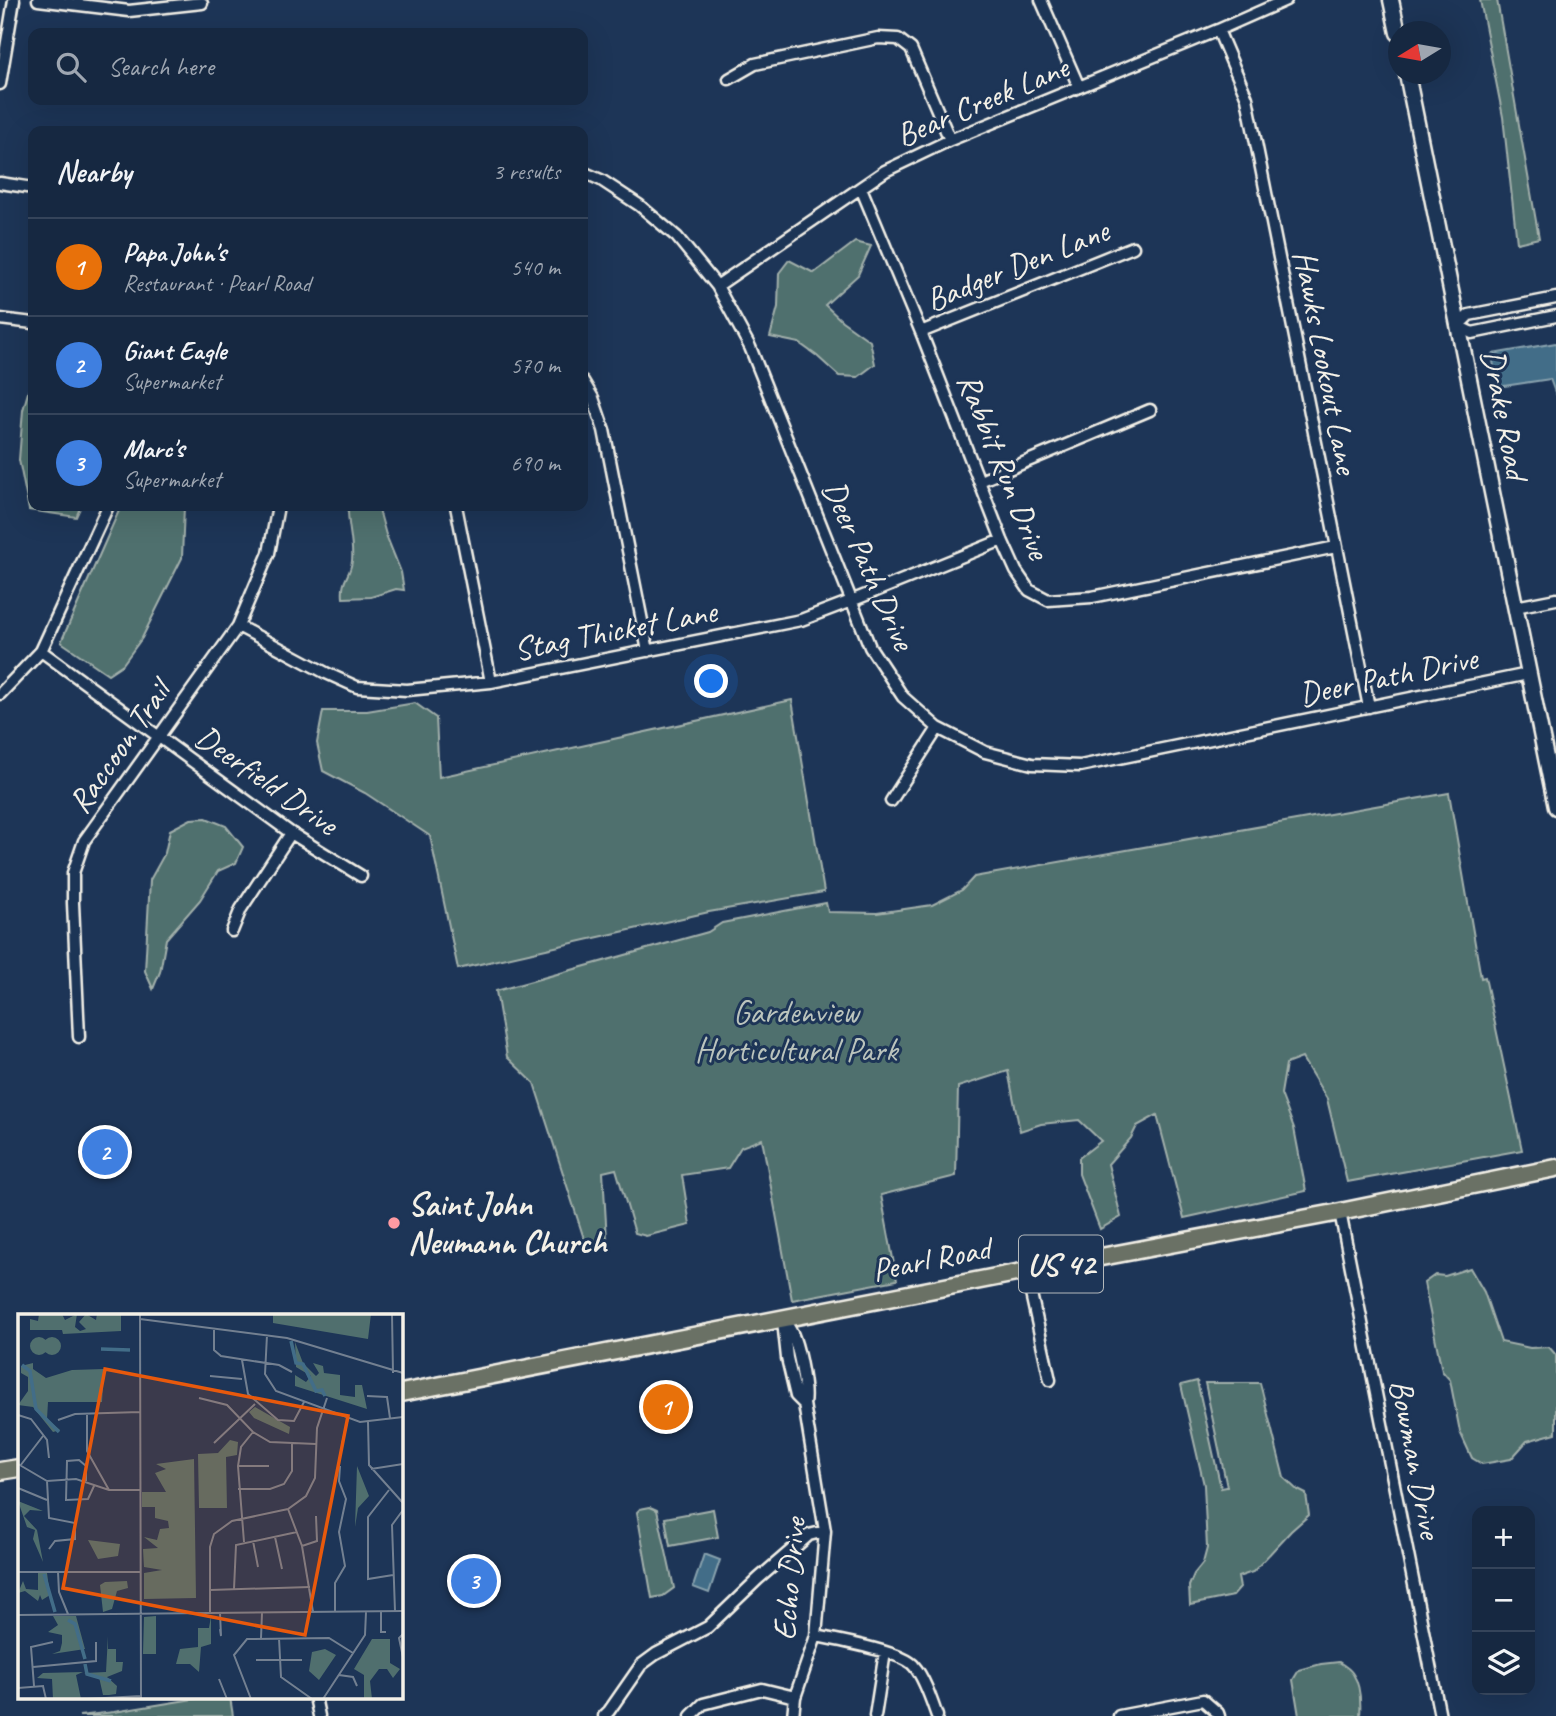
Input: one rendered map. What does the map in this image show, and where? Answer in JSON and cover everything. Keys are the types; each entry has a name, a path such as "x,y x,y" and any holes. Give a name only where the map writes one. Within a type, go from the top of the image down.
{"main road":[{"name":"Pearl Road","path":"402,1393 1556,1168"},
{"path":"0,1471 18,1468"}],"street":[{"path":"0,84 14,0"},
{"path":"38,0 129,11 202,3"},
{"path":"1041,0 1079,87"},
{"name":"Bear Creek Lane","path":"717,286 885,171 1286,0"},
{"path":"1391,0 1395,21"},
{"name":"Hawks Lookout Lane","path":"1218,30 1247,99 1369,707"},
{"path":"729,79 755,64 878,38 898,39 911,49 950,141"},
{"name":"Drake Road","path":"1409,84 1556,807"},
{"name":"Deer Path Drive","path":"588,174 639,205 677,237 717,286 750,348 870,647 903,696 938,728 985,752 1032,764 1080,765 1528,674"},
{"path":"0,183 28,187"},
{"name":"Rabbit Run Drive","path":"861,188 921,332 1002,540 1016,571 1029,590 1048,600 1092,597 1336,547"},
{"name":"Badger Den Lane","path":"921,332 1133,247"},
{"path":"1556,298 1469,314 1458,326 1472,333 1556,316"},
{"path":"0,319 28,322"},
{"path":"588,390 604,430 648,651"},
{"path":"979,481 1150,410"},
{"path":"0,694 41,651 106,511"},
{"name":"Raccoon Trail","path":"79,1037 73,903 74,873 84,841 238,626 269,553 277,511"},
{"path":"457,511 491,682"},
{"name":"Stag Thicket Lane","path":"238,626 357,687 407,690 491,682 801,620 1002,540"},
{"path":"1515,607 1556,599"},
{"name":"Deerfield Drive","path":"41,651 291,833 361,876"},
{"path":"891,802 938,728"},
{"path":"232,931 241,909 291,833"},
{"name":"Bowman Drive","path":"1340,1212 1440,1716"},
{"path":"1026,1271 1049,1380"},
{"name":"Echo Drive","path":"783,1318 787,1358 796,1396 804,1404 825,1531 816,1636 795,1697 793,1716"},
{"path":"604,1716 641,1665 656,1654 708,1627 809,1535 825,1531"},
{"path":"816,1636 885,1651 914,1664 937,1716"},
{"path":"876,1716 885,1651"},
{"path":"691,1716 703,1704 762,1689 795,1697"},
{"path":"315,1698 319,1716"},
{"path":"1119,1716 1203,1700 1219,1716"}],"green space":[{"path":"1480,0 1497,0 1539,238 1517,243 1503,117"},
{"path":"855,242 871,246 858,275 825,305 870,341 875,364 858,377 839,376 799,343 770,337 778,307 779,273 789,260 814,273"},
{"path":"28,392 28,505 19,460 23,410"},
{"path":"36,511 79,511 76,517"},
{"path":"119,511 184,511 182,558 142,638 123,664 108,674 61,642"},
{"path":"348,511 379,511 401,572 404,590 396,589 371,597 343,598 343,586 352,561"},
{"path":"792,700 824,892 709,912 458,969 430,836 365,793 323,771 317,743 323,711 367,711 415,703 436,718 439,777"},
{"name":"Gardenview Horticultural Park","path":"1449,793 1481,978 1485,977 1522,1150 1347,1182 1327,1099 1302,1058 1286,1064 1281,1094 1294,1128 1306,1191 1184,1218 1157,1115 1137,1126 1131,1138 1108,1164 1121,1217 1100,1229 1079,1174 1079,1158 1101,1141 1079,1120 1041,1124 1020,1131 1008,1071 958,1087 956,1176 881,1195 897,1280 792,1300 762,1139 741,1147 728,1168 682,1175 690,1225 646,1236 635,1233 616,1169 603,1172 607,1240 594,1247 586,1245 534,1083 507,1057 496,991 708,932 722,923 826,903 828,912 877,913 932,905 962,890 974,877"},
{"path":"206,818 226,826 243,847 236,863 218,871 200,900 166,939 160,972 153,989 145,971 150,880 165,853 170,830 191,819"},
{"path":"1470,1268 1484,1292 1501,1342 1530,1348 1549,1347 1556,1355 1556,1433 1527,1441 1511,1459 1482,1464 1472,1458 1460,1432 1450,1380 1442,1371 1424,1283 1435,1275 1445,1276"},
{"path":"1197,1381 1221,1488 1227,1487 1205,1383 1260,1383 1284,1478 1306,1494 1309,1515 1253,1572 1238,1577 1240,1588 1233,1596 1190,1605 1189,1586 1203,1563 1207,1548 1204,1485 1181,1385"},
{"path":"650,1507 657,1510 674,1588 663,1596 652,1598 637,1512"},
{"path":"713,1509 718,1537 670,1546 665,1518"},
{"path":"1339,1662 1352,1672 1358,1684 1360,1716 1299,1716 1293,1680 1299,1670"},
{"path":"199,1698 230,1698 233,1716 79,1716"}],"water":[{"path":"1556,343 1556,395 1550,379 1497,387 1492,354"},
{"path":"704,1554 720,1560 709,1593 693,1587"}],"place":[{"name":"Giant Eagle","path":"105,1152"},
{"name":"Saint John Neumann Church","path":"394,1223"},
{"name":"Papa John's","path":"666,1407"},
{"name":"Marc's","path":"474,1581"}]}
